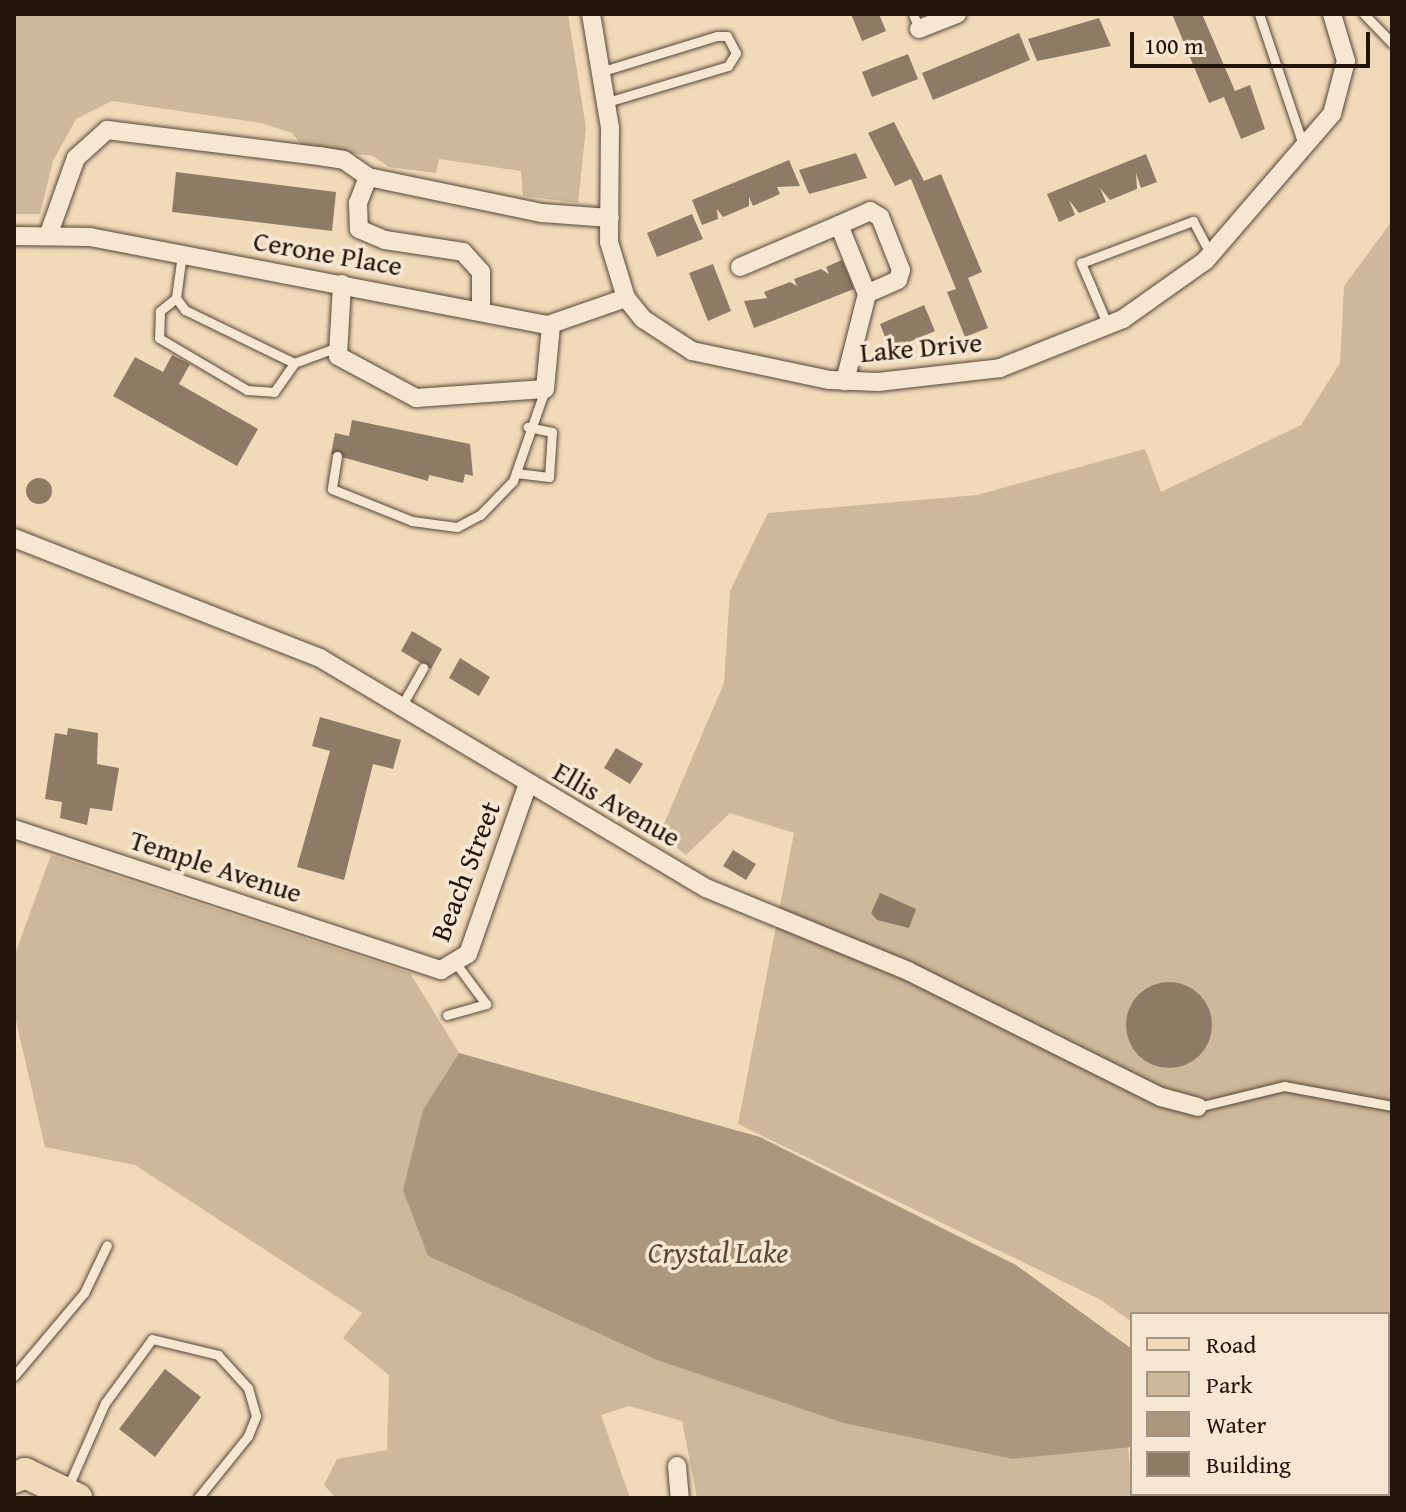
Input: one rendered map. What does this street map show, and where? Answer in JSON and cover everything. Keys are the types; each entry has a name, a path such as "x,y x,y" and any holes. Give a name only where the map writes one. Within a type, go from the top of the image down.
{"main road":[{"path":"19,1475 71,1495"}],"street":[{"name":"Lake Drive","path":"591,14 607,102 610,218 615,272 626,298 643,319 692,351 845,381 944,379 1000,368 1108,326 1211,255 1305,151 1343,85 1346,61 1332,14"},
{"path":"916,22 957,14"},
{"path":"48,236 76,158 107,130 344,160 368,177 542,213 610,218"},
{"path":"368,177 358,203 359,229 463,252 481,272 481,311"},
{"path":"740,267 870,211 880,217 901,270 898,280 867,294"},
{"path":"839,225 867,294 845,381"},
{"name":"Cerone Place","path":"14,236 48,236 182,254 551,325"},
{"path":"342,284 335,348 344,363 416,398 545,389 551,325 626,298"},
{"name":"Ellis Avenue","path":"14,538 320,658 706,888 908,971 1161,1097 1198,1107"},
{"name":"Beach Street","path":"399,958 425,968 457,965 493,894 528,784"},
{"name":"Temple Avenue","path":"14,829 399,958"},
{"path":"677,1466 680,1498"}],"lane":[{"path":"1259,14 1305,151"},
{"path":"1364,14 1392,43"},
{"path":"603,71 717,36 727,36 736,53 728,66 607,102"},
{"path":"1108,326 1081,263 1193,221 1211,255"},
{"path":"182,254 176,298 160,311 159,338 247,390 274,392 294,363 335,348"},
{"path":"176,298 185,310 294,363"},
{"path":"337,456 332,489 441,528 480,515 516,473 528,427 545,389"},
{"path":"516,473 549,477 552,432 528,427"},
{"path":"402,705 423,668"},
{"path":"447,1015 486,1004 457,965"},
{"path":"1198,1107 1284,1086 1392,1106"},
{"path":"14,1376 84,1293 107,1245"},
{"path":"71,1495 105,1403 152,1339 218,1355 248,1388 256,1416 248,1436 198,1498"}],"green space":[{"path":"14,14 568,14 586,128 578,203 523,196 521,171 439,159 436,173 389,167 373,156 303,147 292,133 261,123 112,101 76,119 53,161 40,214 14,214"},
{"path":"1392,221 1392,1498 697,1498 682,1421 629,1406 601,1415 630,1498 336,1498 324,1485 337,1459 387,1450 389,1375 343,1338 362,1313 135,1165 45,1147 14,1012 14,957 51,855 410,973 459,1053 423,1111 428,1256 658,1360 843,1423 1012,1459 1128,1445 1130,1496 1390,1496 1390,1312 1130,1312 1130,1321 1101,1300 738,1124 794,833 730,813 686,855 667,841 663,826 724,683 730,591 768,513 977,495 1145,449 1161,492 1301,425 1340,363 1344,286"}],"water":[{"name":"Crystal Lake","path":"459,1053 760,1137 1016,1265 1130,1348 1130,1447 1012,1459 843,1423 657,1360 428,1256 403,1190 423,1110"}],"building":[{"path":"851,14 879,14 886,31 862,41"},
{"path":"1172,14 1202,14 1235,91 1250,85 1265,129 1241,139 1224,97 1209,103"},
{"path":"1099,18 1111,46 1037,61 1028,39"},
{"path":"1019,33 1030,60 933,100 922,73"},
{"path":"908,54 918,79 872,97 862,72"},
{"path":"894,122 924,181 941,174 982,272 968,278 988,328 965,337 947,292 956,289 911,179 895,186 868,133"},
{"path":"856,153 867,178 809,194 799,170"},
{"path":"1146,154 1157,182 1141,188 1136,173 1137,189 1110,200 1100,188 1106,202 1079,213 1069,200 1075,215 1059,222 1047,194"},
{"path":"789,160 800,186 777,187 780,194 753,206 749,197 749,206 723,217 717,209 718,219 702,225 692,200"},
{"path":"176,172 336,192 332,231 172,212"},
{"path":"692,214 703,239 657,257 647,233"},
{"path":"842,260 854,289 754,328 744,301 767,298 764,292 790,282 797,286 794,279 821,269 829,274 826,267"},
{"path":"713,264 731,311 708,321 689,273"},
{"path":"924,305 935,331 890,350 880,324"},
{"path":"172,355 190,364 179,384 258,429 237,466 113,396 135,357 163,372"},
{"path":"352,420 470,444 473,476 465,474 463,483 429,475 428,481 331,454 335,433 349,436"},
{"path":"39,478 48,482 52,491 48,500 39,504 30,500 26,491 30,482"},
{"path":"412,631 442,649 431,669 401,651"},
{"path":"460,658 490,677 479,696 449,678"},
{"path":"320,717 401,740 393,769 373,764 344,880 297,867 330,751 312,746"},
{"path":"68,728 98,733 97,764 119,768 112,811 90,808 87,825 60,818 62,802 45,799 55,733 67,735"},
{"path":"616,748 643,764 630,784 604,768"},
{"path":"733,850 756,864 746,880 723,866"},
{"path":"880,893 916,909 909,928 877,920 871,913"},
{"path":"1169,982 1185,986 1199,995 1208,1009 1212,1025 1208,1041 1199,1055 1185,1064 1169,1068 1153,1064 1139,1055 1130,1041 1126,1025 1130,1009 1139,995 1153,986"},
{"path":"165,1369 201,1397 155,1457 119,1429"}]}
